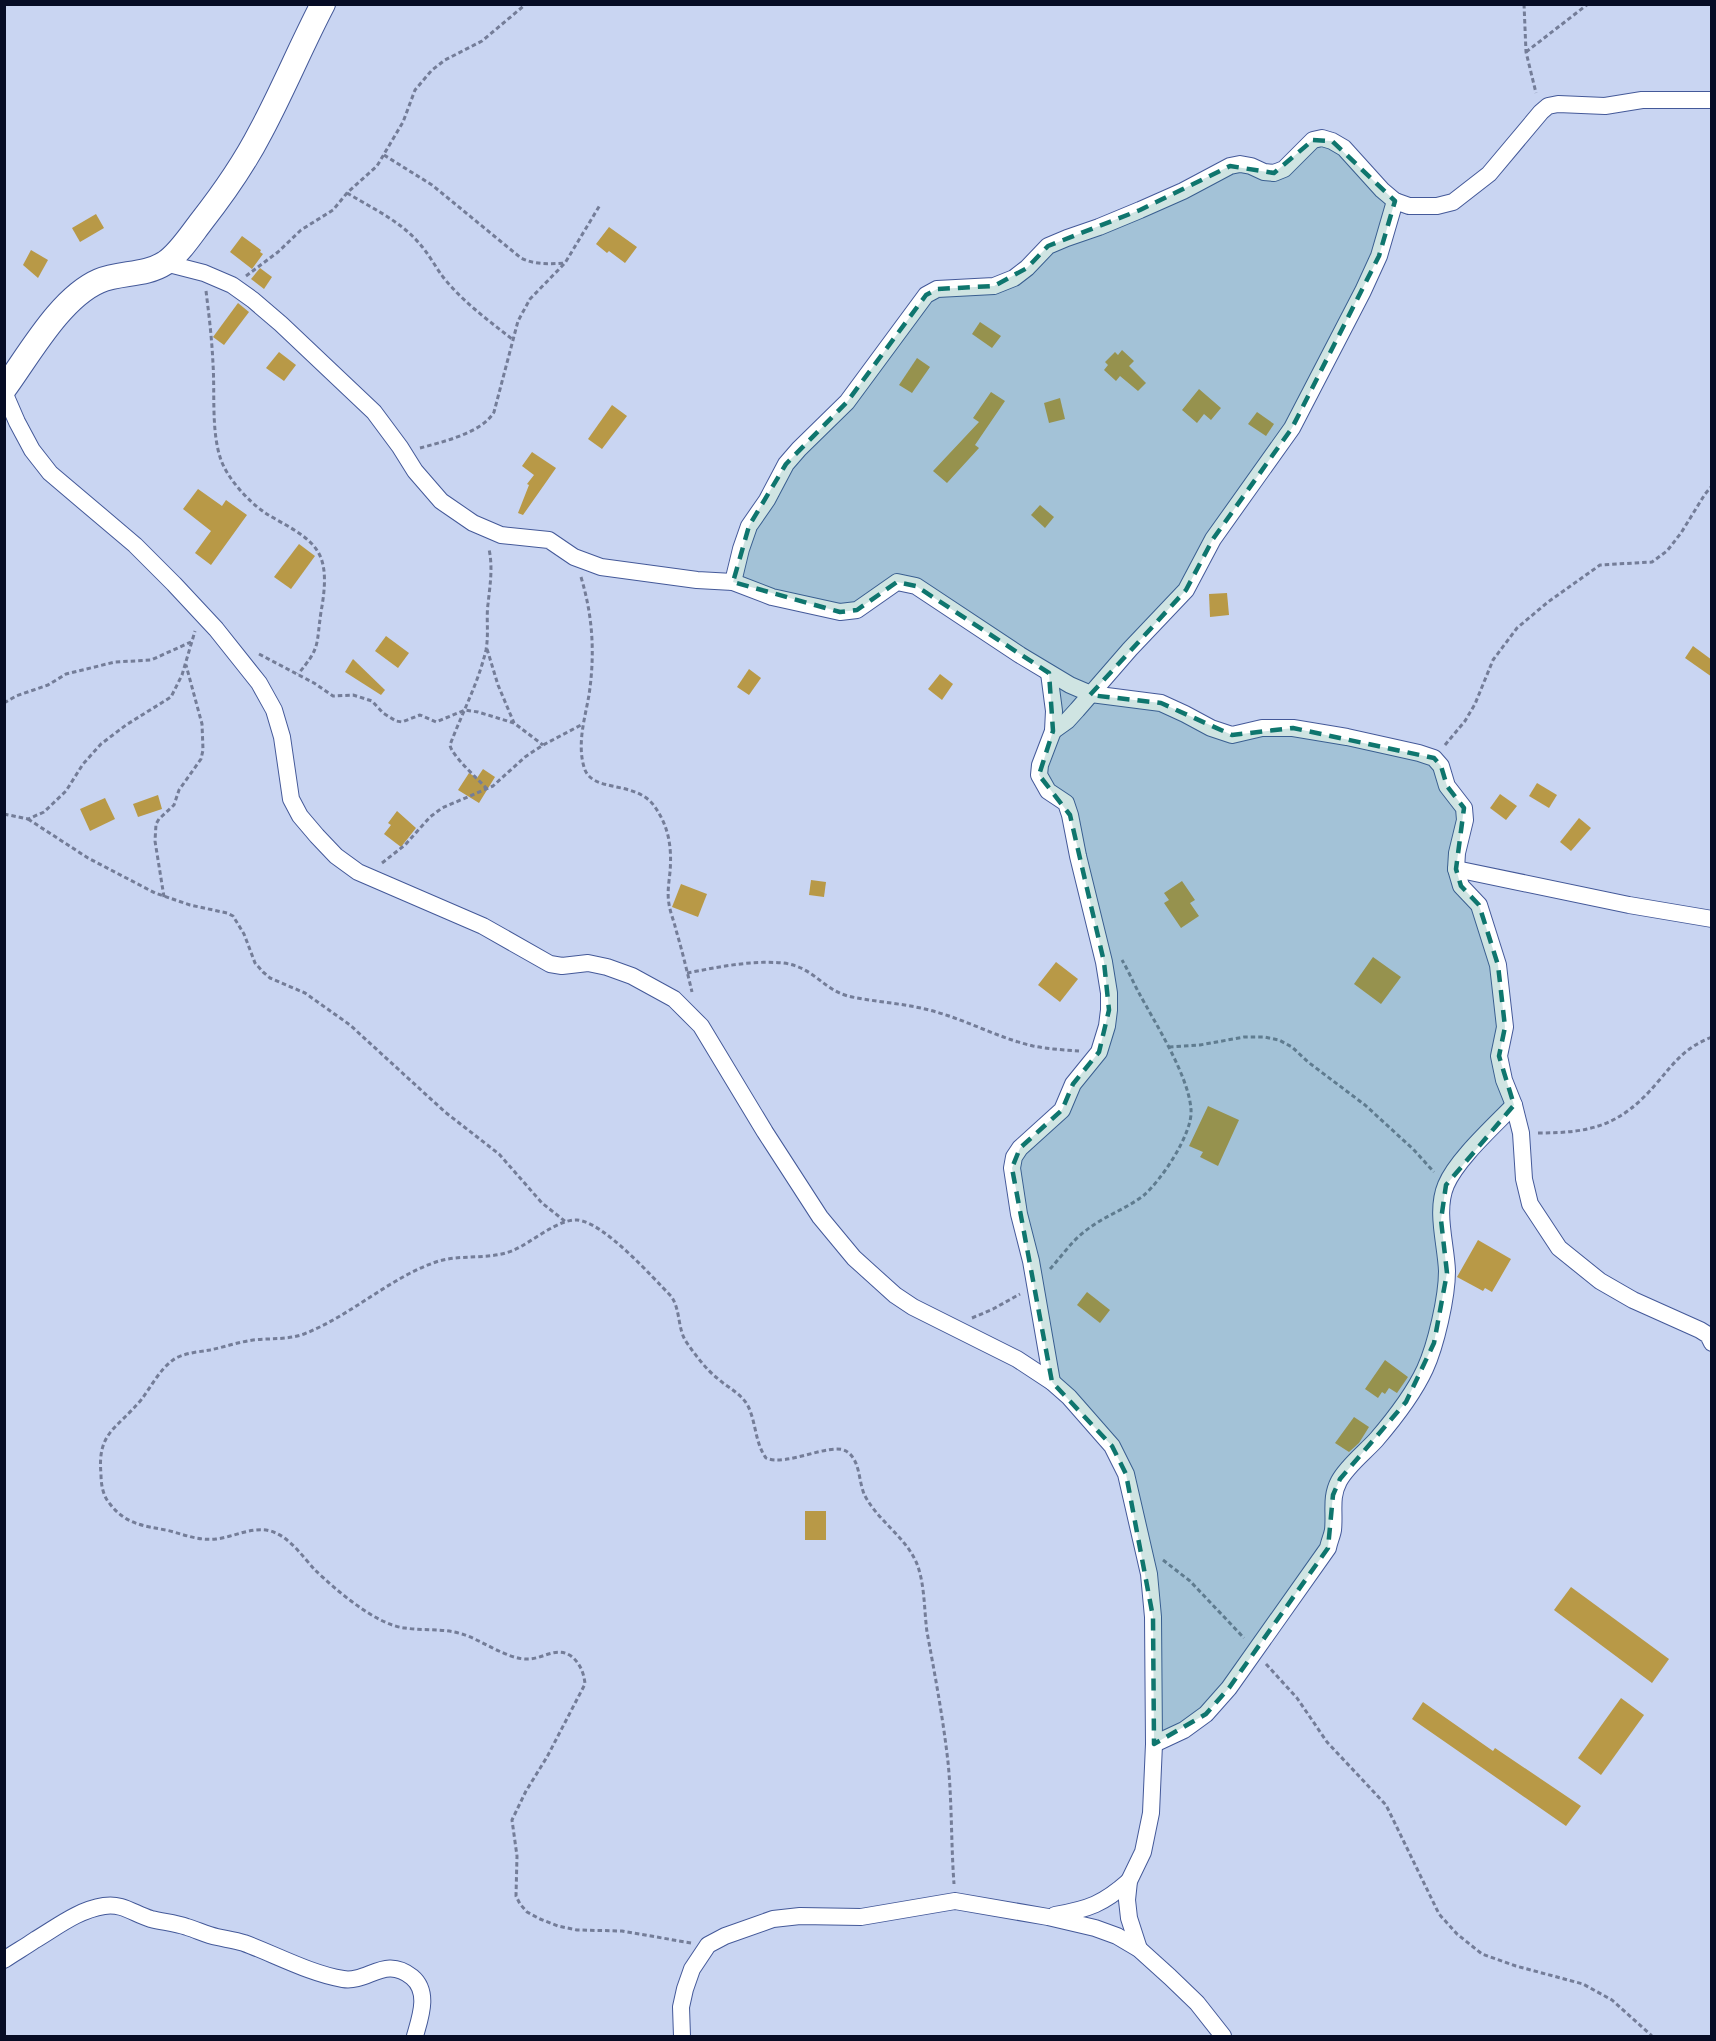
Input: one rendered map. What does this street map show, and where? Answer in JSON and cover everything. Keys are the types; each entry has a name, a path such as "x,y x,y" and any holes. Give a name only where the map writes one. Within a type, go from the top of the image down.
{"street":[{"path":"323,4 261,132 239,170 190,236 165,263 142,272 106,278 89,285 51,324 4,390 17,422 32,450 50,473 135,545 201,613 260,683 273,710 282,737 291,799 300,816 336,856 358,872 483,926 550,964 562,966 588,963 607,967 632,976 675,999 701,1026 820,1217 854,1257 912,1308 1017,1359 1052,1382 1069,1397 1112,1446 1126,1474 1149,1574 1154,1617 1154,1744 1148,1833 1143,1852 1129,1881 1127,1900 1129,1918 1139,1948"},
{"path":"733,582 749,526 786,464 847,402 926,295 937,289 994,286 1014,278 1028,268 1048,246 1140,210 1183,191 1230,166 1251,165 1264,172 1274,173 1284,169 1313,140 1322,138 1344,148 1395,201 1408,206 1437,206 1453,202 1490,174 1548,106 1557,104 1605,106 1642,100 1712,100"},
{"path":"1053,731 1067,721 1130,649 1186,591 1213,539 1292,428 1379,256 1395,201"},
{"path":"165,263 204,273 232,285 281,324 374,412 415,471 441,501 473,523 501,535 549,540 574,557 601,567 688,579 733,582 772,597 840,612 857,610 897,582 916,586 985,634 1049,673 1091,694 1161,703 1211,728 1232,735 1262,728 1293,728 1347,737 1434,758 1441,766 1447,786 1464,808 1465,820 1457,853 1456,869 1461,886 1479,905 1498,965 1505,1027 1499,1056 1521,1134 1524,1179 1530,1204 1559,1248 1600,1281 1634,1300 1700,1330 1708,1335 1712,1342"},
{"path":"1049,673 1054,711 1053,731 1040,765 1039,775 1048,791 1066,803 1070,815 1109,993 1107,1026 1099,1052 1074,1084 1062,1110 1030,1138 1014,1157 1012,1168 1014,1189 1036,1284 1052,1382"},
{"path":"1456,869 1629,905 1712,919"},
{"path":"1154,1744 1184,1730 1206,1714 1256,1653 1328,1548 1333,1530 1333,1495 1340,1479 1377,1439 1406,1401 1425,1368 1434,1343 1447,1273 1441,1220 1446,1185 1469,1153 1514,1105"},
{"path":"1048,1917 1091,1908 1114,1894 1129,1881"},
{"path":"682,2037 681,2007 684,1989 698,1957 708,1945 725,1936 773,1919 800,1916 861,1917 955,1901 1048,1917 1118,1936 1139,1948 1197,2003 1223,2037"},
{"path":"4,1960 74,1916 104,1906 117,1905 153,1919 187,1926 233,1940 343,1979 354,1979 380,1969 393,1968 404,1971 414,1978 420,1988 422,2013 415,2037"}],"path":[{"path":"232,285 266,262 301,230 326,215 377,166 409,110 415,90 422,81 445,60 482,41 526,4"},
{"path":"1524,4 1526,52 1541,112"},
{"path":"1526,52 1588,4"},
{"path":"384,155 432,186 521,258 539,264 566,263"},
{"path":"347,193 406,230 420,244 464,301 513,340"},
{"path":"400,447 418,449 473,430 490,420 518,321 530,299 566,263 600,205"},
{"path":"204,273 213,361 216,436 221,460 232,479 249,500 315,547 324,567 318,645 298,674"},
{"path":"1434,758 1465,721 1475,704 1493,660 1518,628 1548,602 1600,565 1652,562 1667,551 1682,534 1712,486"},
{"path":"483,527 492,563 487,607 489,625 486,648 477,683 452,740 450,750 487,789"},
{"path":"574,557 588,603 593,637 591,672 583,724 584,769 588,777 598,783 629,788 642,794 657,809 669,837 672,855 669,903 701,1026"},
{"path":"28,819 54,804 66,791 83,764 101,744 126,725 171,697 182,675 201,613"},
{"path":"4,703 16,696 48,685 66,674 115,662 151,660 192,641"},
{"path":"486,648 514,723"},
{"path":"254,651 333,696 353,695 372,702 396,721 402,722 420,715 436,722 465,710 514,723 543,745"},
{"path":"164,897 157,857 156,824 174,804 179,790 201,759 203,750 202,724 185,663"},
{"path":"368,877 405,845 442,807 493,786 543,745 583,724"},
{"path":"4,814 28,819 88,858 164,897 233,916 244,934 255,963 263,972 270,978 305,993 350,1025 445,1112 499,1154 542,1203 566,1222"},
{"path":"968,1318 993,1309 1036,1284 1083,1232 1144,1194 1167,1170 1177,1152 1192,1112 1188,1094 1169,1047 1119,955"},
{"path":"687,972 756,962 783,963 801,967 846,995 929,1010 1034,1046 1099,1052"},
{"path":"1169,1047 1200,1045 1244,1037 1279,1040 1292,1047 1365,1105 1413,1149 1446,1185"},
{"path":"1521,1134 1573,1133 1602,1125 1626,1113 1684,1052 1698,1042 1712,1037"},
{"path":"708,1945 622,1931 578,1930 558,1926 527,1912 516,1896 517,1856 512,1820 514,1813 547,1757 585,1684 584,1674 570,1656 561,1652 528,1659 516,1658 461,1634 443,1629 404,1629 389,1624 362,1607 332,1585 282,1537 268,1530 254,1530 218,1539 202,1540 166,1530 147,1528 130,1521 107,1502 99,1462 104,1439 130,1413 170,1361 194,1352 254,1340 288,1338 303,1334 348,1311 416,1270 436,1262 453,1258 503,1254 517,1249 566,1222 576,1220 586,1222 596,1228 615,1242 675,1301 685,1340 717,1379 747,1404 761,1451 766,1458 778,1460 841,1449 848,1452 858,1469 865,1495 901,1538 917,1564 921,1577 925,1618 940,1699 948,1762 955,1901"},
{"path":"1141,1539 1190,1581 1226,1618 1297,1698 1327,1742 1386,1805 1439,1914 1456,1934 1482,1954 1516,1966 1583,1984 1612,2000 1652,2037"}],"highlighted area":[{"path":"1313,140 1332,141 1395,201 1379,256 1292,428 1213,539 1186,590 1090,695 1161,703 1232,735 1293,728 1434,758 1441,766 1447,786 1464,808 1456,869 1461,886 1479,905 1498,965 1505,1027 1499,1056 1514,1105 1446,1185 1441,1220 1447,1273 1434,1343 1406,1402 1340,1479 1333,1495 1328,1548 1229,1688 1206,1714 1154,1744 1153,1617 1126,1474 1112,1446 1052,1382 1012,1168 1020,1148 1062,1110 1073,1084 1099,1052 1109,1010 1104,962 1070,815 1039,775 1053,731 1049,673 916,586 897,582 857,610 840,612 733,582 749,526 786,464 847,402 926,295 937,289 994,286 1027,268 1048,246 1140,210 1230,166 1274,173"}],"building":[{"path":"96,214 104,228 80,242 72,228"},
{"path":"609,227 637,247 625,263 596,244"},
{"path":"242,236 263,254 252,269 230,252"},
{"path":"31,250 48,260 38,278 23,265"},
{"path":"260,268 272,277 264,289 251,279"},
{"path":"238,303 249,312 224,345 213,337"},
{"path":"980,322 1001,336 992,348 972,334"},
{"path":"1122,350 1134,361 1129,366 1146,383 1138,391 1120,376 1116,381 1104,370 1108,365 1105,362 1115,352 1118,355"},
{"path":"279,352 296,365 284,381 266,368"},
{"path":"917,358 930,367 912,393 899,385"},
{"path":"1199,389 1221,408 1211,420 1204,414 1197,423 1182,410"},
{"path":"991,392 1005,401 975,445 979,448 947,483 933,471 979,422 973,418"},
{"path":"1060,398 1065,419 1049,423 1044,403"},
{"path":"612,405 627,416 602,449 588,439"},
{"path":"1257,412 1274,424 1266,436 1248,424"},
{"path":"532,452 556,468 523,515 518,513 529,485 527,484 534,475 522,466"},
{"path":"198,489 222,506 226,500 247,515 211,565 195,553 211,531 183,509"},
{"path":"1040,505 1054,517 1045,528 1031,515"},
{"path":"299,544 315,556 291,589 274,577"},
{"path":"1227,593 1229,615 1210,617 1209,594"},
{"path":"386,636 409,653 398,668 375,651"},
{"path":"1693,646 1712,660 1712,677 1685,658"},
{"path":"353,659 385,690 381,695 345,672"},
{"path":"749,669 761,678 749,695 737,687"},
{"path":"940,674 953,684 942,700 928,689"},
{"path":"483,769 495,777 479,803 458,790 469,773 477,778"},
{"path":"1537,783 1557,795 1549,808 1529,796"},
{"path":"1500,794 1517,806 1506,820 1490,808"},
{"path":"158,795 162,809 138,817 133,804"},
{"path":"105,798 115,819 90,831 80,809"},
{"path":"397,811 416,828 401,847 384,834 391,825 388,823"},
{"path":"1579,818 1591,828 1571,851 1560,842"},
{"path":"811,880 826,882 824,897 809,895"},
{"path":"1182,881 1195,900 1190,903 1199,916 1181,928 1164,903 1169,900 1164,893"},
{"path":"681,884 707,894 698,917 672,907"},
{"path":"1373,957 1401,977 1381,1004 1354,984"},
{"path":"1056,962 1078,979 1060,1002 1038,985"},
{"path":"1208,1106 1239,1120 1218,1166 1200,1157 1203,1152 1189,1146"},
{"path":"1478,1240 1511,1259 1492,1292 1485,1288 1483,1291 1457,1277"},
{"path":"1087,1292 1110,1310 1100,1323 1077,1305"},
{"path":"1385,1360 1408,1377 1397,1393 1389,1388 1378,1398 1365,1389"},
{"path":"1354,1417 1369,1427 1359,1443 1349,1452 1335,1443"},
{"path":"805,1511 826,1511 826,1540 805,1540"},
{"path":"1571,1587 1669,1659 1652,1683 1554,1610"},
{"path":"1621,1698 1644,1715 1601,1775 1578,1758"},
{"path":"1423,1702 1493,1751 1495,1748 1581,1806 1566,1826 1412,1719"}]}
